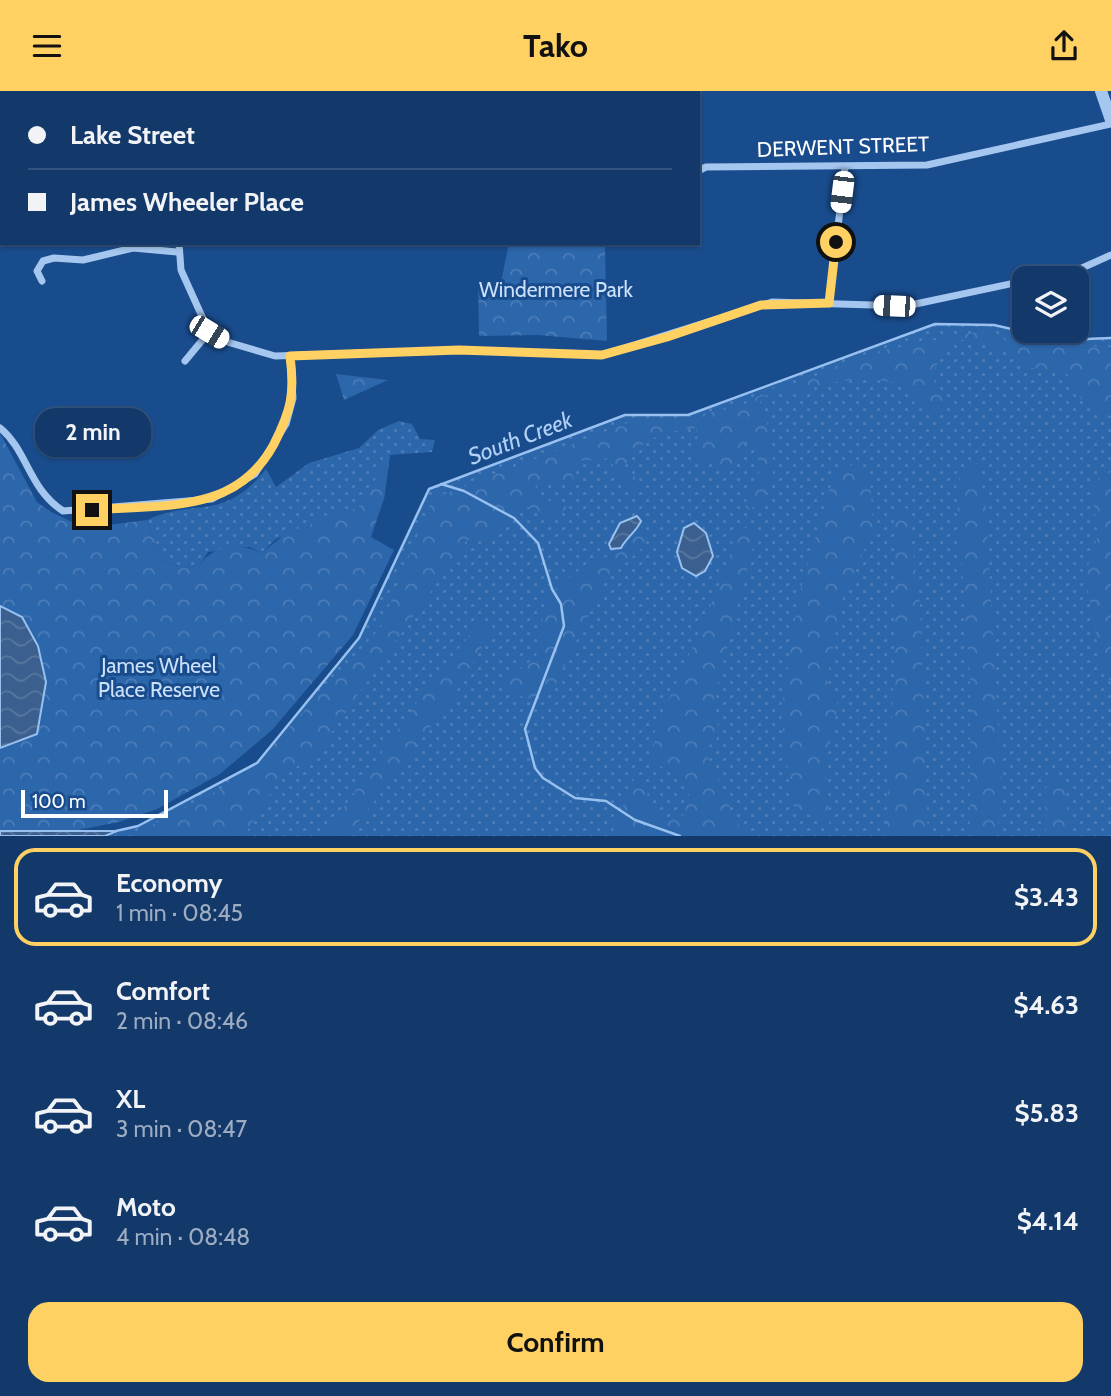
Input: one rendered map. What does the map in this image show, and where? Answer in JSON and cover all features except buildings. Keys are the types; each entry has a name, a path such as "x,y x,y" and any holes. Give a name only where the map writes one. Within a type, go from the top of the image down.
{"street":[{"path":"1101,91 1111,122"},
{"name":"DERWENT STREET","path":"700,170 706,167 927,165 1111,122"},
{"path":"829,303 845,167"},
{"path":"42,281 37,271 43,261 54,258 83,260 133,248 178,248 181,270 209,332 250,351 290,356 459,350 602,355 667,337 761,305 829,303 906,306 1012,284"},
{"path":"1086,266 1111,255"},
{"path":"185,361 209,332"},
{"path":"0,428 19,454 40,492 63,511 212,499 255,474 286,424 293,398 290,356"}],"green space":[{"name":"Windermere Park","path":"509,245 605,245 607,341 537,335 479,336 478,283 501,282"},
{"path":"935,324 994,325 1012,329 1012,343 1089,343 1089,339 1111,338 1111,836 105,836 138,826 257,763 359,638 429,489 625,415 688,415"},
{"path":"982,331 1012,343 1111,347 1111,416 1084,404 1065,370 1030,368 1004,349 959,339 946,347 931,376 946,402 940,412 916,404 901,384 884,381 845,381 758,398 772,444 772,478 768,493 759,504 745,510 748,493 759,473 758,442 742,444 738,462 730,469 698,460 693,449 698,441 696,428 673,431 653,438 637,450 623,469 638,479 639,497 633,498 611,472 614,458 575,461 572,474 576,485 536,483 535,496 567,507 560,515 546,516 527,507 488,541 467,540 317,753 281,777 244,836 131,836 244,777 381,627 432,499 630,422 682,418 739,407 778,386 801,383 869,353"},
{"path":"336,374 388,380 344,400"},
{"path":"399,421 412,424 420,439 435,440 432,452 390,455 384,499 276,539 262,553 249,547 208,552 200,565 186,568 162,561 147,520 165,513 223,503 251,486 266,469 276,487 309,463 359,448 378,430"},
{"name":"James Wheel Place Reserve","path":"0,433 37,502 51,512 85,528 147,520 162,561 186,568 200,565 212,553 228,547 262,553 291,529 307,528 319,517 358,508 390,455 384,499 371,537 394,550 353,635 272,730 220,774 157,809 119,822 73,831 0,831 0,748 37,734 22,617 0,606"},
{"path":"978,463 986,506 1002,800 996,836 970,836 970,678 956,486 962,469"},
{"path":"849,464 870,476 873,530 842,600 827,681 838,705 825,769 830,827 792,805 781,713 799,595 829,490 841,466"},
{"path":"1111,472 1111,683 1102,670 1085,574 1098,535 1092,491 1099,477"},
{"path":"907,508 920,604 928,836 886,836 894,672 895,512"},
{"path":"646,518 644,546 604,583 551,694 537,700 510,694 505,687 506,680 536,657 546,596 593,559 614,556 629,546"},
{"path":"736,525 751,530 756,536 712,706 718,722 717,738 705,750 735,819 746,836 611,836 636,774 646,779 649,810 669,819 684,815 689,795 679,774 653,763 655,729 729,561"},
{"path":"480,622 493,628 451,700 348,836 324,836 424,692"},
{"path":"1054,775 1064,776 1070,836 1046,836 1045,789"}],"water":[{"path":"637,516 641,521 637,528 621,548 611,549 609,544 620,523"},
{"path":"694,523 706,533 713,556 705,571 696,576 682,568 677,552 684,528"},
{"path":"0,606 22,617 38,646 46,682 37,734 0,748"},
{"path":"0,831 117,831 105,836 0,836"}],"waterway":[{"name":"South Creek","path":"116,831 138,826 257,763 359,638 429,489 625,415 688,415 935,324 994,325 1059,340 1111,338"},
{"path":"441,484 464,491 514,518 538,543 552,589 561,604 564,626 525,729 535,768 543,778 575,798 606,801 635,820 680,836"}],"route":[{"path":"92,510 212,499 255,474 286,424 293,398 290,356 459,350 582,355 619,352 772,302 829,303 836,242"}]}
